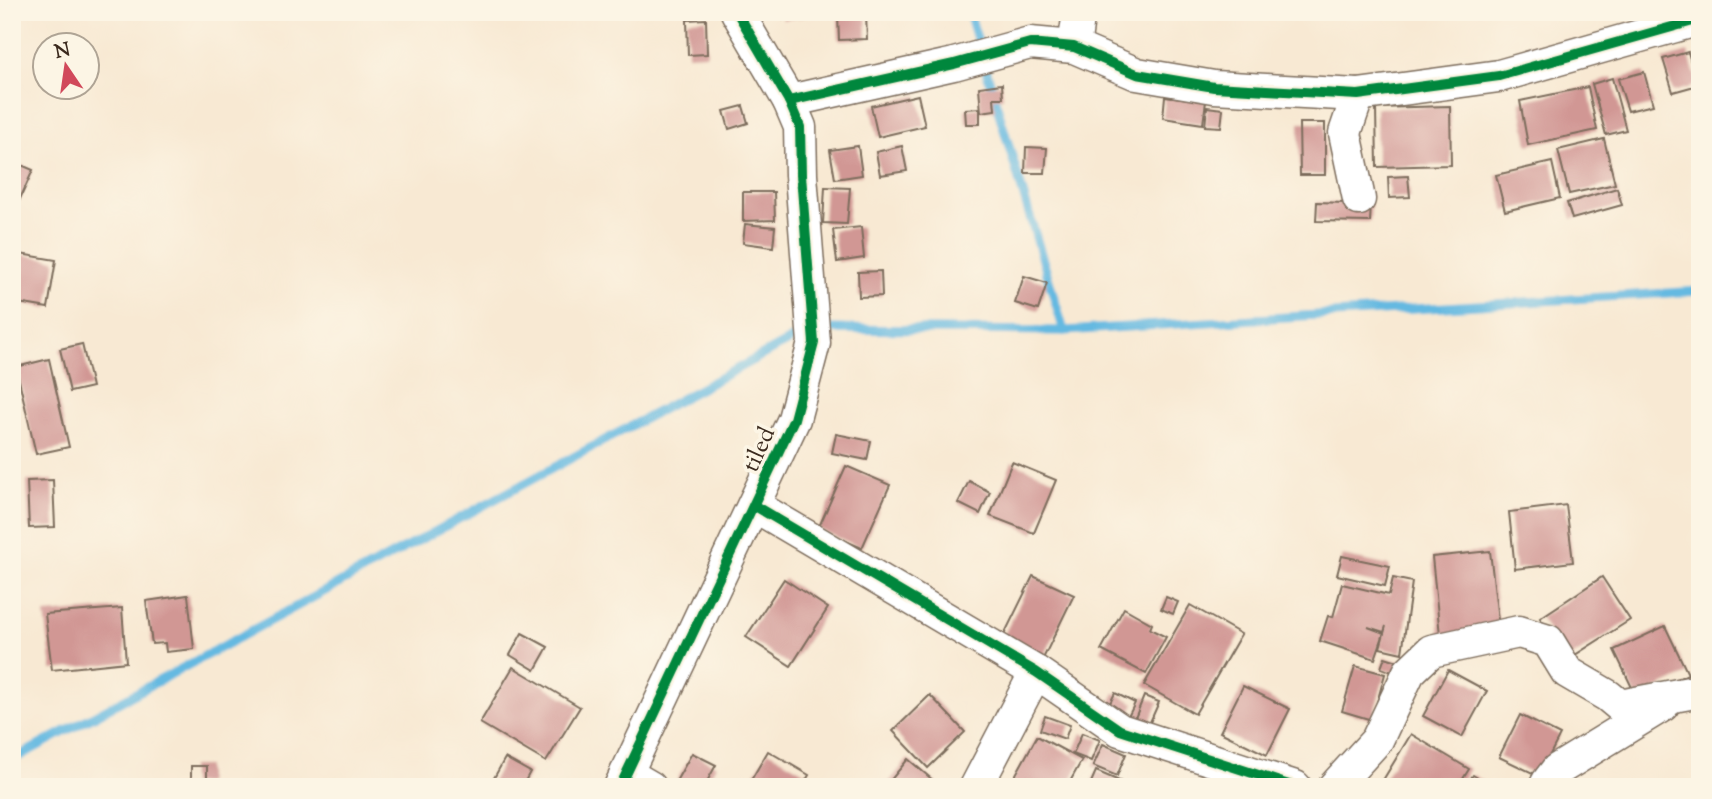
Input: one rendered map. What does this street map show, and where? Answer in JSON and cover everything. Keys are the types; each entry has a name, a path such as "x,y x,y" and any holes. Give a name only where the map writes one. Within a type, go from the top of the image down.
{"street":[{"name":"tiled","path":"632,782 794,419 814,343 801,175 800,127 789,101 737,12"},
{"path":"1074,47 1079,12"},
{"path":"789,101 954,64 1030,43 1074,47 1137,74 1214,86 1358,96 1499,76 1700,19"},
{"path":"1358,96 1345,133 1359,199"},
{"path":"755,506 1036,672 1121,730 1295,787"},
{"path":"1334,787 1377,740 1409,672 1431,651 1519,632 1548,641 1567,672 1620,706 1700,691"},
{"path":"976,787 1036,672"},
{"path":"1548,787 1547,783 1557,770 1675,698 1700,691"}],"building":[{"path":"782,12 821,12 821,14 783,20"},
{"path":"866,14 867,39 839,40 838,16"},
{"path":"706,19 707,54 688,55 687,20"},
{"path":"1688,52 1698,85 1673,92 1663,59"},
{"path":"1644,72 1653,105 1628,111 1618,79"},
{"path":"1612,78 1626,130 1606,135 1592,84"},
{"path":"1002,84 1003,98 994,98 995,110 981,112 979,87"},
{"path":"1588,87 1597,130 1528,145 1520,101"},
{"path":"918,95 925,126 878,137 871,106"},
{"path":"1165,96 1206,101 1203,124 1163,118"},
{"path":"743,106 748,123 729,129 724,111"},
{"path":"1450,106 1451,165 1377,167 1376,108"},
{"path":"1207,107 1223,109 1221,127 1205,126"},
{"path":"980,108 980,124 966,124 965,109"},
{"path":"1700,119 1700,145 1696,145 1694,120"},
{"path":"1299,123 1325,123 1325,175 1300,175"},
{"path":"1604,139 1615,184 1569,194 1558,150"},
{"path":"858,146 862,175 835,179 830,150"},
{"path":"902,146 907,171 880,175 876,152"},
{"path":"1026,147 1047,148 1045,173 1025,173"},
{"path":"12,161 33,170 15,210 12,208"},
{"path":"1552,162 1560,198 1505,211 1496,175"},
{"path":"1408,176 1410,197 1389,198 1388,177"},
{"path":"825,187 850,188 847,224 823,223"},
{"path":"1617,188 1622,205 1572,219 1567,203"},
{"path":"743,192 774,192 775,220 743,221"},
{"path":"1317,202 1371,204 1370,222 1316,221"},
{"path":"745,224 775,227 773,247 743,243"},
{"path":"861,227 864,258 837,262 833,230"},
{"path":"14,253 56,260 48,308 12,302"},
{"path":"881,271 882,296 859,297 858,272"},
{"path":"1024,276 1047,283 1038,310 1015,303"},
{"path":"82,344 92,387 70,392 60,349"},
{"path":"49,359 69,447 36,454 16,367"},
{"path":"836,434 871,441 867,460 832,453"},
{"path":"1012,462 1056,480 1034,533 990,516"},
{"path":"846,466 890,485 862,548 818,529"},
{"path":"53,480 55,527 29,528 27,481"},
{"path":"969,481 990,492 980,514 958,503"},
{"path":"1566,505 1573,562 1515,569 1509,512"},
{"path":"1490,551 1499,629 1440,635 1432,557"},
{"path":"1342,556 1390,566 1385,586 1337,575"},
{"path":"1033,576 1074,595 1040,665 999,645"},
{"path":"1602,577 1630,620 1567,660 1540,618"},
{"path":"1393,578 1412,582 1402,653 1380,648 1386,626 1384,632 1368,627 1384,633 1375,659 1320,641 1328,616 1333,617 1342,584 1389,595"},
{"path":"784,579 828,608 791,666 746,637"},
{"path":"188,595 194,649 166,652 165,643 152,644 146,601"},
{"path":"1166,597 1178,602 1173,614 1161,609"},
{"path":"1190,605 1241,634 1195,714 1144,685"},
{"path":"122,608 126,662 52,670 45,614"},
{"path":"1124,608 1152,624 1150,629 1166,637 1146,674 1101,650"},
{"path":"1665,626 1688,674 1637,698 1614,650"},
{"path":"522,633 548,647 535,670 510,655"},
{"path":"1385,657 1404,663 1400,675 1381,668"},
{"path":"1355,666 1385,674 1372,720 1342,711"},
{"path":"513,667 580,707 546,762 480,723"},
{"path":"1448,670 1487,691 1462,737 1423,716"},
{"path":"1243,686 1290,709 1267,755 1220,732"},
{"path":"1115,693 1135,703 1127,719 1107,709"},
{"path":"930,695 965,732 928,768 893,731"},
{"path":"1144,696 1159,702 1147,729 1133,723"},
{"path":"1520,715 1560,735 1539,776 1499,757"},
{"path":"1045,716 1070,725 1065,739 1040,730"},
{"path":"1082,733 1100,740 1091,761 1073,754"},
{"path":"1411,734 1469,769 1458,787 1380,785"},
{"path":"1037,736 1082,760 1067,787 1009,787"},
{"path":"1103,744 1126,754 1117,776 1093,766"},
{"path":"768,751 809,775 802,787 747,787"},
{"path":"692,753 716,765 704,787 682,787 675,783"},
{"path":"505,758 530,772 522,787 489,787"},
{"path":"908,759 941,787 885,787"},
{"path":"191,766 207,766 207,783 191,784"},
{"path":"1096,771 1133,787 1089,787"},
{"path":"1473,775 1492,787 1465,787"}],"waterway":[{"path":"969,12 1064,331"},
{"path":"819,329 1064,331 1700,291"},
{"path":"12,760 805,332"}],"cycle path":[{"path":"737,12 789,101 954,64 1030,43 1074,47 1137,74 1214,87 1358,95 1499,76 1700,19"},
{"path":"620,787 794,419 814,343 801,175 800,127 789,101"},
{"path":"755,506 1036,672 1120,730 1295,787"}]}
